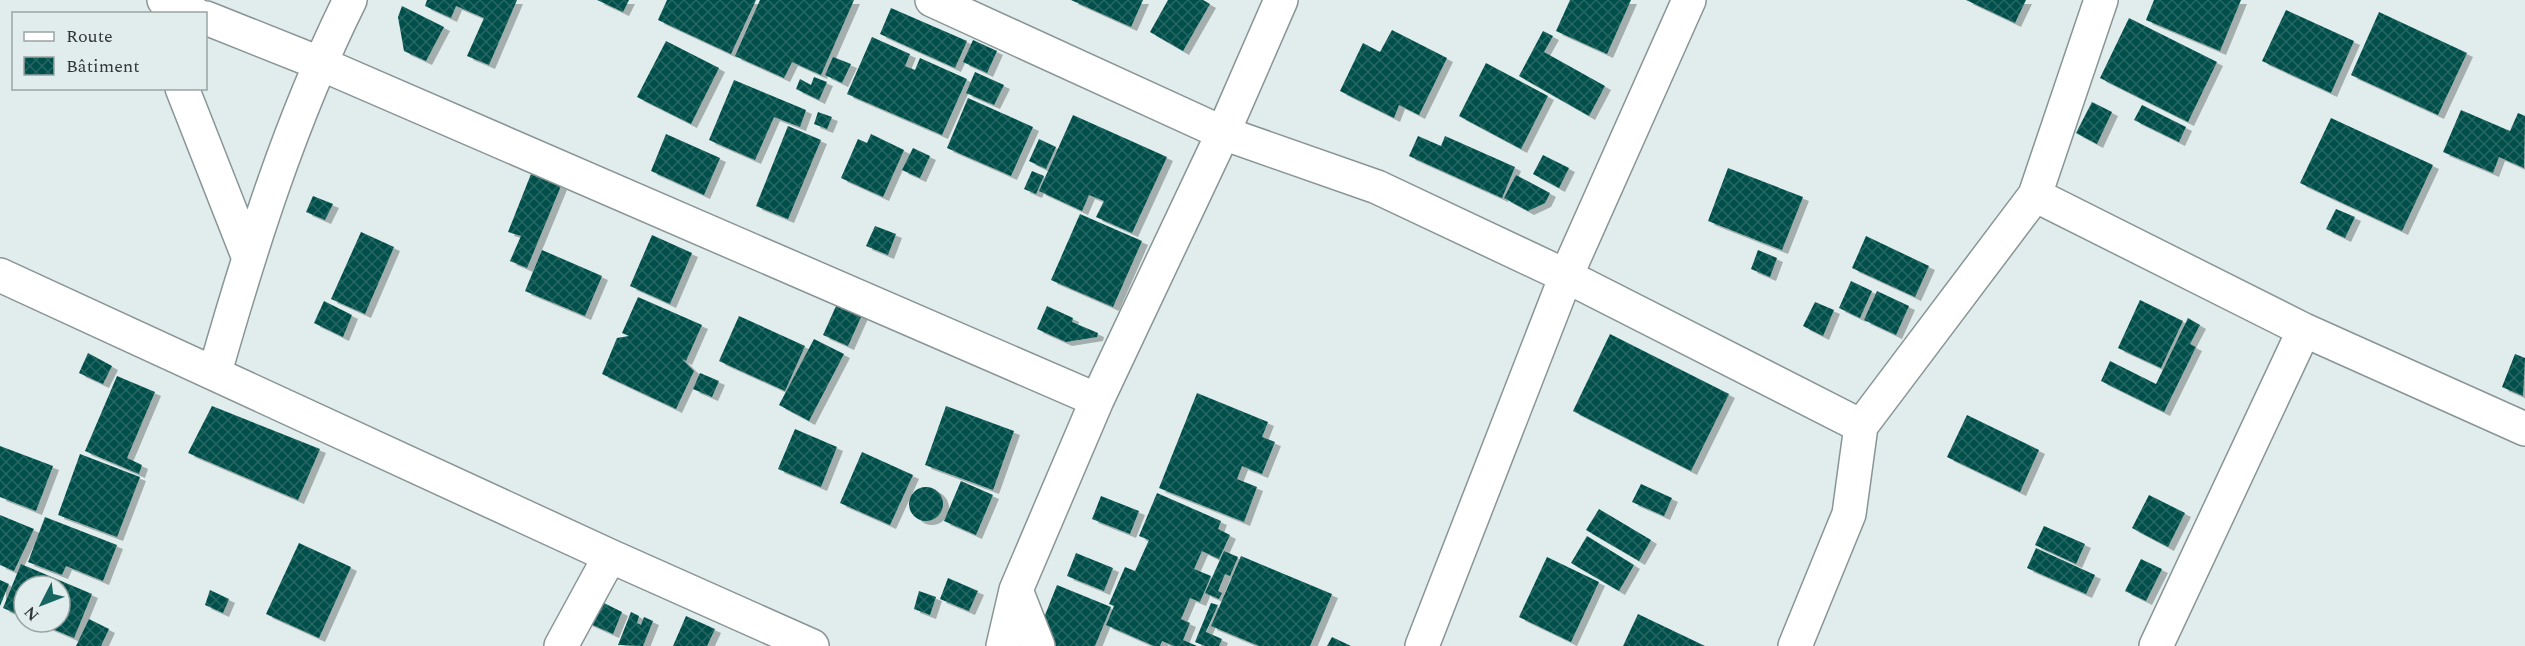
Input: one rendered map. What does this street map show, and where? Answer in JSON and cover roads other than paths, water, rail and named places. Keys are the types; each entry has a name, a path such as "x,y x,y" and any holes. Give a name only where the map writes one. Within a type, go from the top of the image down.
{"street":[{"path":"164,0 191,12"},
{"path":"215,372 248,256 319,63 350,0"},
{"path":"932,0 1223,133 1377,187 1566,276 1861,426"},
{"path":"1003,646 1016,590 1097,400 1223,133 1281,0"},
{"path":"1422,646 1566,276 1689,0"},
{"path":"1795,646 1849,514 1861,426 2035,195 2102,0"},
{"path":"207,18 319,63 1097,400"},
{"path":"183,90 248,256"},
{"path":"2035,195 2304,330 2525,429"},
{"path":"0,274 610,556 812,646"},
{"path":"2156,646 2304,330"},
{"path":"561,646 610,556"},
{"path":"1016,590 1038,646"}]}
